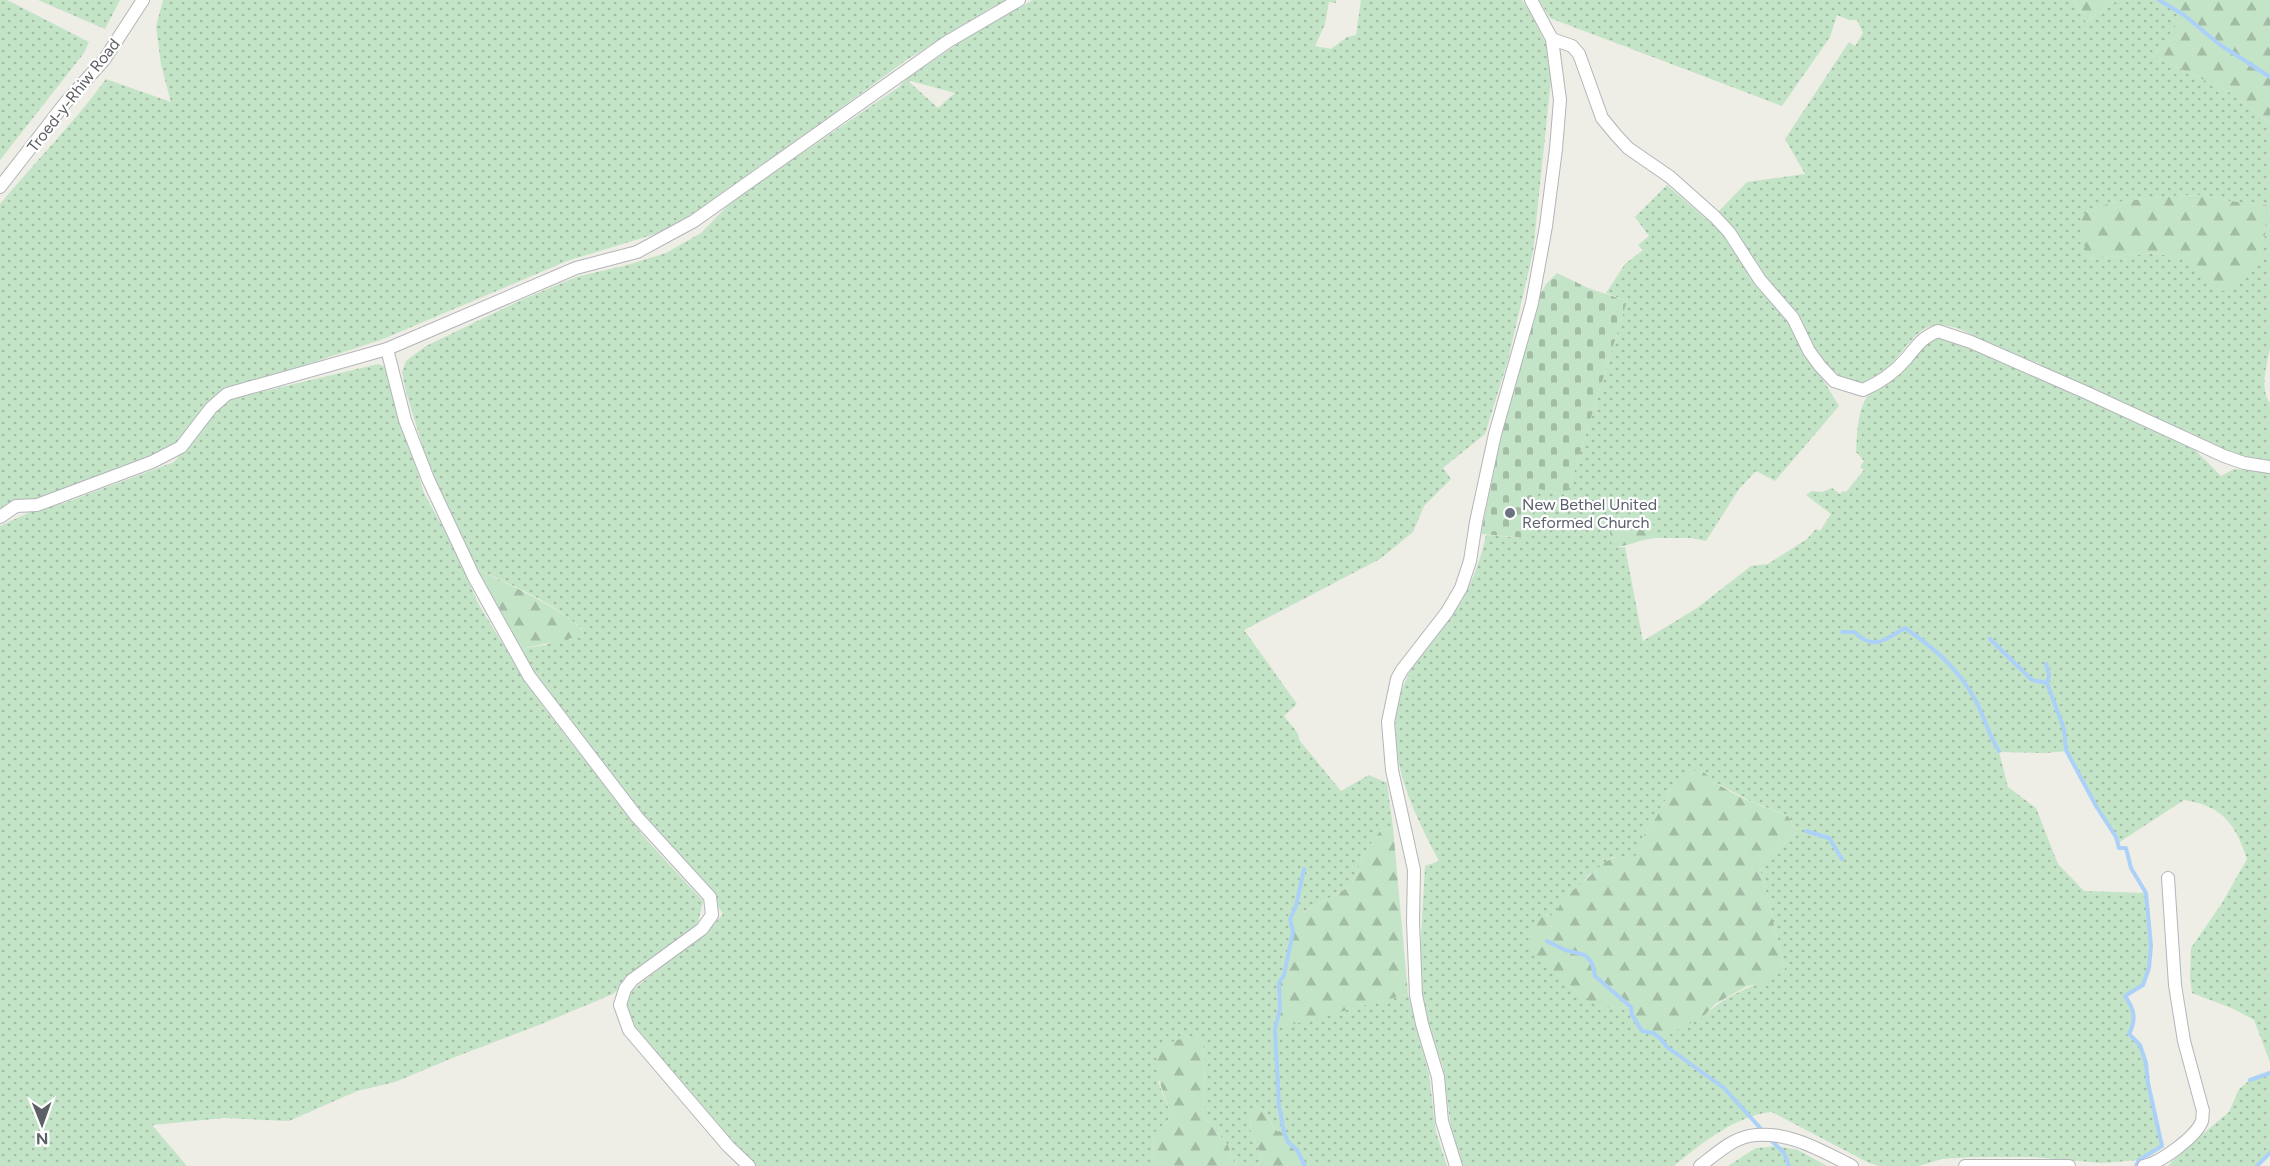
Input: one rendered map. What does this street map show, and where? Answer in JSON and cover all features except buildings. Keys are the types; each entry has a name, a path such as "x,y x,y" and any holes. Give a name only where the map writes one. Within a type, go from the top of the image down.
{"street":[{"name":"Troed-y-Rhiw Road","path":"0,188 66,102 104,60 143,0"},
{"path":"0,517 16,506 36,505 152,462 181,447 211,408 226,394 387,348 576,268 637,252 694,221 899,75 948,42 1019,0"},
{"path":"1456,1166 1442,1121 1438,1077 1416,995 1414,870 1392,770 1388,722 1397,680 1402,670 1447,612 1461,588 1470,561 1478,511 1495,434 1532,303 1546,226 1560,100 1552,39 1531,0"},
{"path":"1552,39 1572,46 1579,54 1602,118 1622,142 1645,161 1670,177 1729,232 1760,280 1793,318 1809,351 1834,381 1863,390 1877,384 1890,375 1916,344 1938,331 1971,342 2224,456 2244,463 2270,467"},
{"path":"387,348 405,420 428,479 474,577 529,676 637,817 710,897 712,915 702,929 632,980 625,989 620,1005 629,1030 728,1146 749,1166"},
{"path":"2144,1166 2154,1164 2192,1134 2202,1122 2203,1111 2184,1041 2175,985 2168,878"},
{"path":"1700,1166 1725,1146 1748,1136 1779,1136 1813,1146 1851,1166"},
{"path":"1965,1166 2069,1166"}],"green space":[{"path":"0,0 7,0 89,42 84,53 0,160"},
{"path":"38,0 120,0 105,29"},
{"path":"163,0 1008,0 989,9 905,61 756,171 668,230 567,261 383,339 222,390 177,445 141,462 36,500 12,502 0,509 0,204 68,127 106,79 171,102 161,65 156,26"},
{"path":"1033,0 1336,0 1336,3 1329,2 1325,24 1315,46 1331,49 1347,37 1356,35 1361,0 1522,0 1547,46 1551,79 1533,252 1508,360 1485,434 1443,468 1451,479 1424,506 1413,532 1380,559 1244,630 1297,704 1284,716 1297,732 1300,741 1341,791 1369,775 1387,783 1393,828 1381,830 1365,852 1351,886 1290,919 1293,932 1284,975 1279,983 1280,1009 1275,1028 1408,994 1429,1074 1436,1132 1447,1166 1305,1166 1297,1150 1288,1142 1284,1132 1276,1132 1267,1114 1260,1108 1250,1113 1251,1132 1262,1157 1258,1166 1237,1166 1228,1145 1203,1116 1205,1087 1203,1042 1158,1082 1171,1114 1167,1122 1154,1133 1153,1166 756,1166 668,1070 633,1026 624,1006 629,993 711,927 723,914 647,824 533,674 521,649 545,645 582,629 546,603 478,570 430,470 402,372 406,361 426,346 521,300 576,277 666,253 701,233 732,201 975,32","holes":["907,80 955,93 938,108"]},
{"path":"1539,0 2074,0 2086,22 2118,0 2158,0 2184,15 2154,56 2229,92 2270,123 2270,348 2264,383 2270,403 2270,462 2254,460 2226,451 2037,362 2025,361 2012,356 1971,334 1944,325 1924,329 1888,368 1871,381 1862,383 1846,379 1827,365 1718,212 1747,182 1805,174 1785,139 1849,42 1855,46 1863,33 1857,20 1849,20 1837,15 1830,37 1782,106 1550,18","holes":["2204,195 2229,201 2223,291 2187,260 2156,253 2088,259 2110,203 2170,196"]},
{"path":"2074,0 2118,0 2086,22"},
{"path":"2159,0 2270,0 2270,123 2229,92 2154,56 2183,15"},
{"path":"1667,185 1719,230 1791,327 1839,406 1775,481 1756,471 1739,489 1706,541 1691,538 1656,538 1656,529 1612,547 1625,547 1643,641 1697,608 1751,566 1768,564 1807,539 1816,529 1820,531 1831,514 1806,495 1812,491 1822,492 1832,488 1840,494 1843,491 1846,492 1864,470 1860,467 1864,461 1856,452 1859,420 1864,402 1886,378 1938,337 1953,341 2121,413 2195,450 2221,476 2234,469 2270,473 2270,1062 2254,1020 2234,1009 2192,993 2191,948 2222,903 2247,859 2232,826 2225,818 2208,807 2184,800 2118,843 2067,751 1999,752 2008,787 2036,808 2058,864 2084,891 2146,893 2152,950 2151,961 2144,982 2125,996 2133,1015 2133,1024 2129,1034 2140,1045 2146,1063 2148,1083 2162,1146 2139,1160 2102,1163 2033,1157 1973,1157 1942,1159 1919,1166 1879,1166 1867,1162 1772,1112 1759,1114 1732,1125 1707,1140 1674,1166 1462,1166 1452,1136 1443,1067 1427,1021 1421,988 1425,866 1439,861 1406,790 1399,766 1396,716 1402,691 1413,666 1453,615 1467,590 1486,535 1526,538 1539,489 1567,495 1627,301 1606,293 1625,264 1643,250 1638,245 1649,236 1635,217","holes":["1709,779 1750,801 1788,816 1796,833 1759,864 1785,970 1732,996 1703,1017 1598,1005 1570,987 1558,974 1546,915 1555,916 1588,876 1613,857 1635,858 1646,831 1656,818 1670,791"]},
{"path":"2204,195 2229,201 2267,205 2263,260 2223,291 2186,260 2156,253 2088,259 2079,226 2081,215 2110,203 2170,196"},
{"path":"1557,273 1588,288 1627,301 1567,495 1539,489 1527,538 1481,534 1495,466 1497,444 1540,295 1546,284"},
{"path":"378,364 386,367 424,493 450,540 479,605 545,709 644,837 703,901 698,923 613,994 395,1082 357,1091 289,1121 224,1118 152,1125 187,1166 0,1166 0,526 28,513 64,503 174,462 227,400"},
{"path":"1633,521 1652,523 1656,529 1656,538 1612,547 1610,532 1615,525"},
{"path":"478,570 519,589 568,617 585,635 521,649"},
{"path":"1699,767 1729,791 1788,816 1796,833 1759,864 1785,970 1760,984 1747,986 1715,1004 1703,1017 1660,1038 1653,1033 1642,1031 1632,1015 1631,1007 1599,1006 1554,973 1534,953 1529,926 1541,917 1555,916 1565,894 1578,887 1605,863 1616,857 1635,857 1646,831 1656,818 1670,791"},
{"path":"1393,828 1408,994 1275,1029 1280,1009 1279,983 1284,975 1293,932 1290,919 1351,886 1365,852 1381,830"},
{"path":"1198,1037 1203,1042 1205,1087 1203,1116 1228,1145 1237,1166 1153,1166 1154,1133 1167,1122 1171,1114 1158,1073 1159,1052 1166,1045 1179,1040"},
{"path":"2270,1073 2270,1153 2257,1166 2168,1166 2229,1112 2239,1089 2250,1080"},
{"path":"1260,1108 1267,1114 1275,1131 1284,1132 1288,1142 1297,1150 1305,1166 1258,1166 1262,1157 1251,1132 1250,1113"},
{"path":"1777,1146 1798,1150 1827,1166 1728,1166 1756,1148"}],"waterway":[{"path":"2159,0 2184,15 2219,44 2270,77"},
{"path":"1842,632 1854,632 1868,641 1880,642 1905,628 1936,651 1969,689 1999,751"},
{"path":"1990,639 2032,680 2047,683 2064,729 2066,750 2096,806 2116,837 2119,848 2126,848 2131,868 2146,893 2151,946 2149,968 2143,985 2125,996 2131,1005 2133,1014 2133,1024 2129,1034 2140,1045 2146,1063 2148,1083 2162,1146 2139,1160 2136,1166"},
{"path":"2046,664 2049,675 2047,683"},
{"path":"1806,831 1829,838 1842,859"},
{"path":"1304,869 1296,906 1290,919 1293,932 1284,975 1279,983 1280,1009 1275,1029 1279,1106 1284,1132 1288,1142 1297,1150 1305,1166"},
{"path":"1547,941 1565,950 1585,955 1592,963 1595,976 1631,1007 1632,1015 1642,1031 1653,1033 1667,1047 1724,1088 1763,1131"},
{"path":"2250,1080 2270,1073"},
{"path":"1770,1139 1784,1153 1789,1166"},
{"path":"2257,1166 2270,1153"}],"place":[{"name":"New Bethel United Reformed Church","path":"1510,513"}]}
